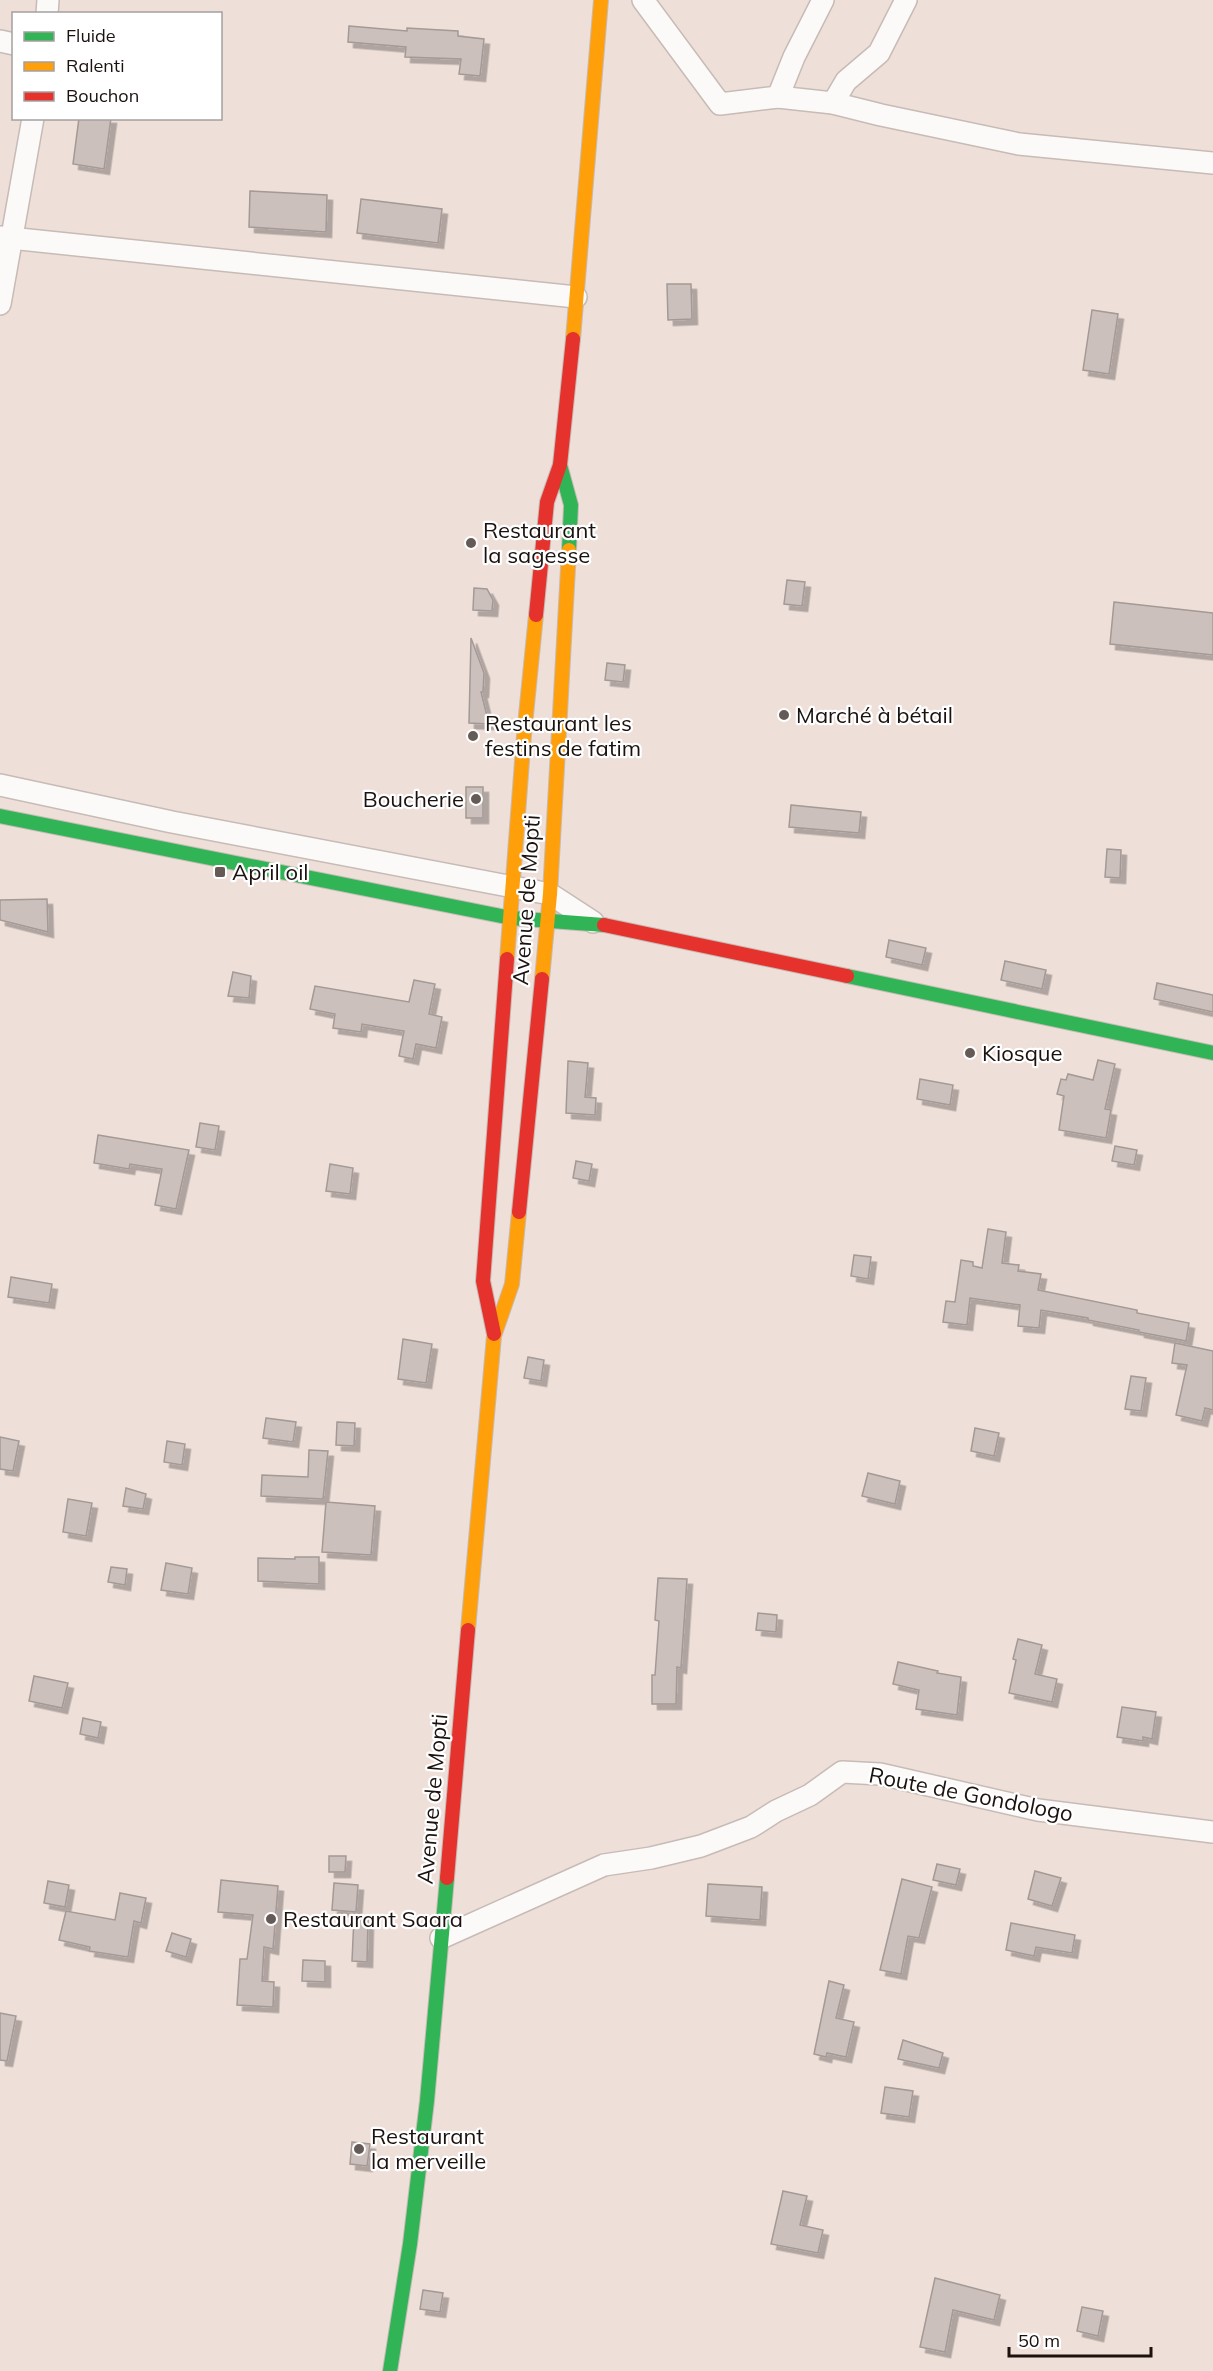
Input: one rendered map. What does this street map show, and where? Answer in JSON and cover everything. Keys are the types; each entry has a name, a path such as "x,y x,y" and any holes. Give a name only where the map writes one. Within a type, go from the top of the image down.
{"main road":[{"name":"Avenue de Mopti","path":"495,1336 483,1281 524,735 546,502 560,465 601,0"},
{"name":"Avenue de Mopti","path":"390,2371 410,2244 424,2125 495,1336 512,1284 550,894 571,505 560,465"},
{"path":"0,816 511,918 547,922 594,922 1213,1053"}],"street":[{"path":"643,0 720,104 778,97 833,103 1019,144 1213,163"},
{"path":"778,97 794,57 824,0"},
{"path":"833,103 846,81 879,54 906,0"},
{"path":"0,304 6,238 33,120"},
{"path":"6,238 576,297"},
{"path":"0,785 172,822 513,889 550,894 594,922"},
{"name":"Route de Gondologo","path":"441,1938 604,1865 651,1858 701,1846 751,1827 776,1811 810,1795 842,1772 880,1774 1038,1810 1213,1833"}],"building":[{"path":"349,26 407,31 407,28 458,31 458,36 484,39 480,76 459,74 461,59 405,57 406,47 348,42"},
{"path":"79,120 111,120 104,169 73,164"},
{"path":"250,191 327,195 326,232 249,227"},
{"path":"361,199 442,209 438,243 357,233"},
{"path":"667,284 691,284 692,319 668,320"},
{"path":"1092,310 1118,314 1109,374 1083,370"},
{"path":"787,580 805,582 802,606 784,604"},
{"path":"474,588 487,589 493,600 492,611 473,610"},
{"path":"1114,602 1213,613 1213,655 1110,644"},
{"path":"471,638 484,673 483,692 481,692 489,724 469,723"},
{"path":"607,663 625,665 623,682 605,680"},
{"path":"466,787 483,787 483,818 466,818"},
{"path":"791,805 861,812 859,833 789,827"},
{"path":"1107,849 1121,850 1120,878 1105,877"},
{"path":"47,899 48,932 0,920 0,900"},
{"path":"889,940 926,948 922,965 886,957"},
{"path":"1005,961 1046,970 1042,989 1001,980"},
{"path":"233,972 251,976 249,998 228,996"},
{"path":"414,980 435,984 429,1014 442,1017 436,1048 416,1044 413,1059 399,1056 404,1031 362,1024 361,1032 333,1028 335,1014 310,1009 315,986 409,1002"},
{"path":"1157,983 1213,995 1213,1012 1154,999"},
{"path":"1098,1060 1115,1064 1105,1109 1111,1110 1106,1138 1059,1130 1064,1096 1057,1094 1061,1079 1066,1080 1068,1074 1093,1080"},
{"path":"568,1061 588,1063 585,1097 596,1098 595,1115 566,1113"},
{"path":"920,1079 953,1085 950,1105 917,1099"},
{"path":"200,1123 219,1126 215,1150 196,1147"},
{"path":"98,1135 189,1150 176,1209 155,1205 162,1169 130,1164 129,1169 94,1163"},
{"path":"1115,1146 1137,1150 1134,1165 1112,1161"},
{"path":"576,1161 592,1164 589,1181 573,1178"},
{"path":"330,1164 353,1168 350,1194 326,1191"},
{"path":"988,1229 1006,1232 1002,1263 1019,1265 1018,1271 1041,1274 1038,1290 1189,1323 1186,1341 1139,1332 1139,1330 1088,1320 1088,1318 1041,1310 1039,1328 1018,1326 1020,1305 970,1298 967,1325 943,1322 946,1301 955,1302 961,1260 973,1262 973,1266 982,1268"},
{"path":"854,1255 871,1257 868,1279 851,1276"},
{"path":"11,1277 52,1284 49,1303 8,1297"},
{"path":"403,1339 432,1344 426,1383 398,1379"},
{"path":"1175,1343 1213,1351 1213,1410 1205,1408 1202,1421 1176,1415 1187,1365 1172,1363"},
{"path":"528,1357 544,1360 541,1381 524,1378"},
{"path":"1131,1376 1146,1378 1141,1411 1125,1409"},
{"path":"266,1418 296,1422 293,1442 263,1438"},
{"path":"337,1422 355,1423 354,1446 336,1445"},
{"path":"975,1428 999,1433 994,1456 971,1451"},
{"path":"0,1437 19,1441 13,1471 0,1469"},
{"path":"167,1441 185,1444 182,1465 164,1462"},
{"path":"309,1450 328,1451 323,1499 261,1496 262,1475 308,1477"},
{"path":"868,1473 900,1481 895,1504 862,1496"},
{"path":"126,1488 146,1494 143,1509 123,1506"},
{"path":"68,1499 92,1503 86,1536 63,1532"},
{"path":"326,1502 375,1506 371,1555 322,1552"},
{"path":"295,1557 319,1557 319,1584 258,1581 258,1558 295,1559"},
{"path":"166,1563 192,1568 188,1594 161,1590"},
{"path":"111,1567 127,1569 125,1585 108,1582"},
{"path":"658,1578 687,1579 681,1668 677,1667 676,1704 652,1704 652,1675 655,1675 659,1621 655,1620"},
{"path":"758,1613 777,1615 776,1632 756,1630"},
{"path":"1018,1639 1042,1645 1035,1674 1057,1679 1052,1702 1009,1693"},
{"path":"898,1662 961,1677 957,1715 916,1709 919,1690 893,1684"},
{"path":"34,1676 68,1683 62,1708 29,1701"},
{"path":"1122,1707 1156,1712 1152,1739 1143,1737 1143,1741 1117,1737"},
{"path":"83,1718 101,1722 98,1738 80,1734"},
{"path":"329,1856 346,1856 345,1872 329,1872"},
{"path":"937,1864 960,1869 956,1885 933,1880"},
{"path":"1035,1871 1061,1878 1052,1906 1028,1899"},
{"path":"902,1879 932,1887 919,1938 908,1936 901,1974 880,1970"},
{"path":"221,1880 278,1886 273,1949 264,1947 262,1981 274,1982 273,2007 237,2005 240,1959 247,1959 253,1915 218,1912"},
{"path":"48,1881 69,1885 65,1907 44,1903"},
{"path":"334,1883 358,1885 356,1912 332,1910"},
{"path":"708,1884 762,1887 760,1920 706,1916"},
{"path":"120,1893 146,1898 141,1923 134,1921 128,1957 89,1951 90,1947 59,1940 66,1911 115,1920"},
{"path":"354,1917 368,1919 367,1962 352,1961"},
{"path":"1011,1923 1075,1935 1072,1953 1036,1947 1034,1956 1006,1950"},
{"path":"172,1933 191,1939 186,1957 166,1951"},
{"path":"303,1960 325,1961 325,1982 302,1981"},
{"path":"829,1981 844,1985 836,2018 854,2022 846,2057 827,2053 826,2057 814,2054"},
{"path":"0,2013 16,2016 7,2061 0,2060"},
{"path":"903,2040 943,2053 939,2068 898,2059"},
{"path":"885,2087 913,2091 909,2117 881,2113"},
{"path":"352,2142 370,2144 367,2166 350,2164"},
{"path":"783,2191 807,2196 800,2225 823,2230 818,2253 771,2244"},
{"path":"935,2278 1000,2295 994,2320 953,2310 945,2352 920,2347"},
{"path":"423,2290 443,2293 440,2312 420,2309"},
{"path":"1082,2307 1103,2311 1098,2336 1077,2331"}],"traffic: fast":[{"path":"560,465 571,505 569,550"},
{"path":"0,816 511,918 604,925"},
{"path":"847,976 1213,1053"},
{"path":"390,2371 410,2244 427,2101 447,1878"}],"traffic: slow":[{"path":"573,339 601,0"},
{"path":"542,979 550,894 569,550"},
{"path":"507,959 524,735 536,615"},
{"path":"468,1630 494,1336 512,1284 519,1212"}],"traffic: jam":[{"path":"536,615 547,502 560,465 573,339"},
{"path":"604,925 847,976"},
{"path":"494,1334 483,1281 507,959"},
{"path":"519,1212 542,979"},
{"path":"447,1878 468,1630"}],"place":[{"name":"Restaurant la sagesse","path":"471,543"},
{"name":"Marché à bétail","path":"784,715"},
{"name":"Restaurant les festins de fatim","path":"473,736"},
{"name":"Boucherie","path":"476,799"},
{"name":"April oil","path":"220,872"},
{"name":"Kiosque","path":"970,1053"},
{"name":"Restaurant Saara","path":"271,1919"},
{"name":"Restaurant la merveille","path":"359,2149"}]}
